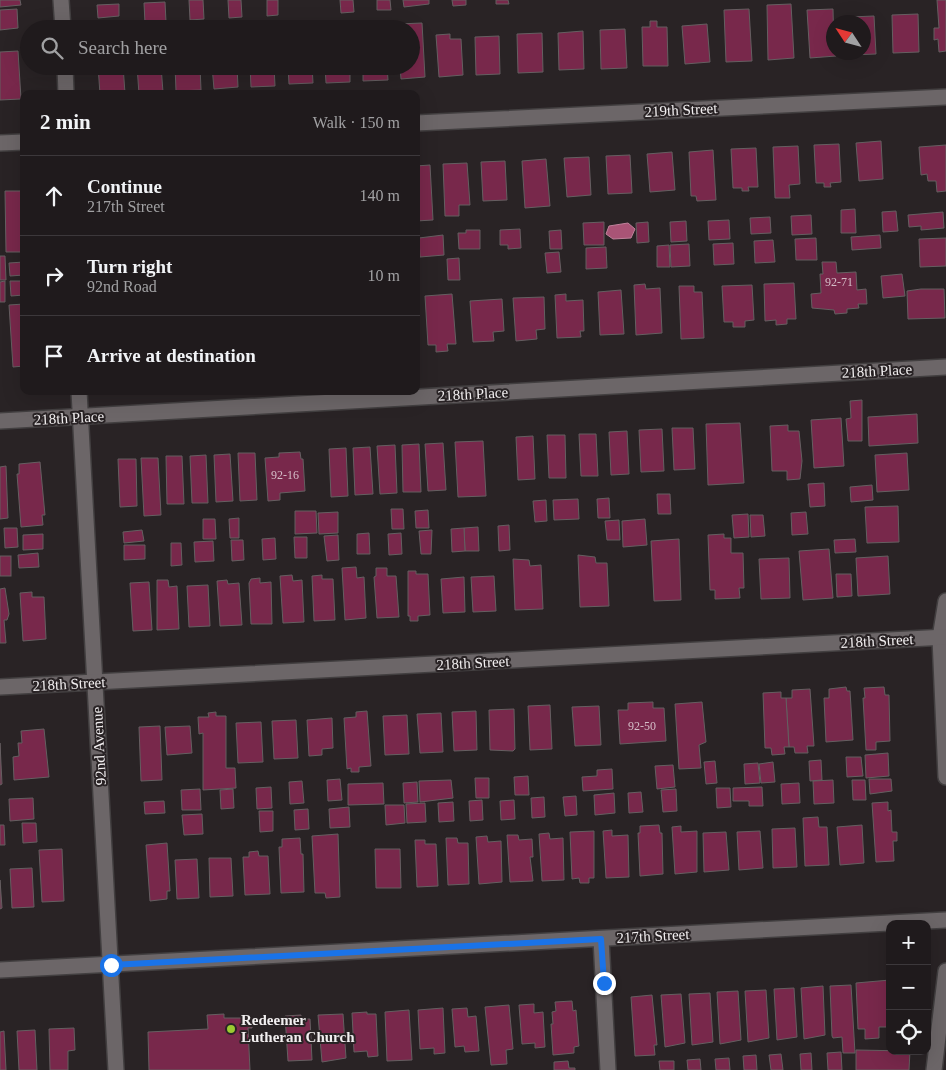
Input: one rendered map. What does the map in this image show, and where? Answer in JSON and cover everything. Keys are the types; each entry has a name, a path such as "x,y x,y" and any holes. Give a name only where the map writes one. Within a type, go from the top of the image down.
{"street":[{"path":"61,0 62,20"},
{"path":"65,75 66,90"},
{"name":"219th Street","path":"420,123 946,97"},
{"path":"0,143 20,142"},
{"name":"218th Place","path":"0,422 946,366"},
{"name":"92nd Avenue","path":"79,395 116,1070"},
{"path":"946,601 943,638 946,777"},
{"name":"218th Street","path":"0,688 943,638"},
{"name":"217th Street","path":"0,970 946,920"},
{"path":"601,939 608,1070"},
{"path":"934,1070 946,971"}],"shaded area":[{"path":"628,223 635,229 631,238 613,239 606,234 609,226"}],"building":[{"path":"0,0 20,0 21,5 0,7"},
{"path":"189,0 203,0 204,19 190,20"},
{"path":"228,0 241,0 242,17 229,18"},
{"path":"267,0 278,0 278,15 267,16"},
{"path":"340,0 353,0 354,12 341,13"},
{"path":"377,0 390,0 391,10 377,10"},
{"path":"403,0 429,0 429,4 404,7"},
{"path":"452,0 466,0 466,5 453,6"},
{"path":"496,0 508,0 509,4 496,4"},
{"path":"937,0 946,0 946,51 939,52 938,39 934,40 934,28 939,28"},
{"path":"165,2 166,20 145,20 144,3"},
{"path":"119,4 119,16 98,18 97,5"},
{"path":"791,4 794,58 768,60 767,5"},
{"path":"17,9 18,28 0,30 0,10"},
{"path":"749,9 752,61 726,62 724,10"},
{"path":"833,9 833,15 826,15 826,57 810,58 807,10"},
{"path":"918,14 919,52 893,53 892,15"},
{"path":"871,16 874,16 876,54 871,54"},
{"path":"650,21 657,21 657,27 667,27 668,66 643,66 642,27 650,27"},
{"path":"420,23 422,23 425,77 401,79 401,75 420,75"},
{"path":"707,24 710,62 685,64 682,26"},
{"path":"625,29 627,68 601,69 600,30"},
{"path":"583,31 584,69 559,70 558,33"},
{"path":"542,33 543,72 518,73 517,34"},
{"path":"450,34 450,39 461,39 463,75 439,77 436,35"},
{"path":"499,36 500,74 476,75 475,37"},
{"path":"18,51 20,99 0,100 0,52"},
{"path":"99,75 124,75 125,90 100,90"},
{"path":"138,75 162,75 163,90 139,90"},
{"path":"175,75 200,75 201,90 176,90"},
{"path":"213,75 237,75 238,87 214,89"},
{"path":"250,75 274,75 275,86 251,87"},
{"path":"288,75 313,75 313,83 289,84"},
{"path":"326,75 350,75 350,82 326,83"},
{"path":"363,75 388,75 388,80 363,81"},
{"path":"881,141 883,179 859,181 856,143"},
{"path":"839,144 841,182 830,183 831,187 824,187 824,183 816,183 814,145"},
{"path":"946,145 946,191 937,192 936,181 928,181 927,174 921,175 919,147"},
{"path":"798,146 800,184 789,185 790,198 775,198 773,147"},
{"path":"756,148 758,187 748,187 749,191 742,191 742,188 733,188 731,149"},
{"path":"713,150 716,200 697,201 696,196 691,196 689,152"},
{"path":"672,152 675,190 650,192 647,154"},
{"path":"630,155 632,193 608,194 606,156"},
{"path":"589,157 591,195 567,197 564,158"},
{"path":"546,159 550,206 525,208 522,161"},
{"path":"505,161 507,200 483,201 481,162"},
{"path":"467,163 470,205 459,205 459,216 445,216 443,164"},
{"path":"430,165 433,220 420,221 420,166"},
{"path":"5,191 20,191 20,252 6,252"},
{"path":"855,209 856,233 841,233 841,210"},
{"path":"896,211 898,231 883,232 882,212"},
{"path":"943,212 944,228 921,230 921,226 909,227 908,215"},
{"path":"811,215 812,234 792,235 791,216"},
{"path":"770,217 771,233 751,234 750,218"},
{"path":"729,220 730,239 709,240 708,221"},
{"path":"686,221 687,241 671,242 670,222"},
{"path":"604,222 604,245 584,245 583,223"},
{"path":"648,222 649,242 637,243 636,223"},
{"path":"520,229 521,248 508,249 508,245 500,245 500,230"},
{"path":"466,230 480,230 480,249 459,249 458,233 466,233"},
{"path":"561,230 562,249 550,249 549,231"},
{"path":"443,235 444,255 420,257 420,238"},
{"path":"880,235 881,248 852,250 851,237"},
{"path":"816,238 817,260 796,260 795,239"},
{"path":"946,238 946,266 920,267 919,239"},
{"path":"773,240 775,262 755,263 754,241"},
{"path":"733,243 734,264 714,265 713,244"},
{"path":"689,244 690,266 671,267 670,245"},
{"path":"669,245 670,267 657,267 657,246"},
{"path":"606,247 607,268 586,269 586,248"},
{"path":"559,252 561,272 547,273 545,253"},
{"path":"0,256 5,256 6,280 0,280"},
{"path":"459,258 460,280 448,280 447,259"},
{"path":"20,262 20,275 10,276 9,263"},
{"path":"822,262 836,262 837,273 856,272 857,290 866,289 867,304 858,304 859,308 847,309 847,313 835,314 834,310 812,308 811,294 821,293 820,274 823,274"},
{"path":"902,274 905,296 883,298 881,276"},
{"path":"5,281 5,302 0,302 0,282"},
{"path":"10,281 20,281 20,295 11,296"},
{"path":"794,283 796,319 787,319 787,324 776,325 776,320 765,321 764,284"},
{"path":"645,284 646,289 660,288 662,333 636,335 634,285"},
{"path":"752,285 754,320 745,321 745,327 733,327 733,322 724,322 722,286"},
{"path":"679,286 694,286 694,292 702,292 704,338 681,339"},
{"path":"944,289 945,318 908,319 907,291"},
{"path":"621,290 624,334 600,335 598,292"},
{"path":"452,294 456,344 447,344 448,351 436,352 436,345 428,345 425,296"},
{"path":"566,294 566,301 583,300 584,331 580,331 581,337 557,338 555,295"},
{"path":"544,297 545,329 536,330 537,339 516,341 513,298"},
{"path":"502,299 504,331 493,332 494,341 473,342 470,301"},
{"path":"20,304 20,366 13,367 9,305"},
{"path":"862,400 862,441 848,441 846,419 851,418 850,401"},
{"path":"917,414 918,443 869,446 868,417"},
{"path":"841,418 844,466 814,468 811,420"},
{"path":"740,423 744,483 708,485 706,424"},
{"path":"788,425 788,431 799,431 802,461 800,479 787,480 787,471 772,471 770,426"},
{"path":"672,428 693,428 695,469 674,470"},
{"path":"662,429 664,471 641,472 639,430"},
{"path":"627,431 629,474 611,475 609,432"},
{"path":"579,434 596,434 598,476 581,476"},
{"path":"547,435 565,435 566,478 549,478"},
{"path":"533,436 535,479 518,480 516,437"},
{"path":"483,441 486,496 458,497 455,442"},
{"path":"443,443 446,490 428,491 425,444"},
{"path":"419,444 421,492 403,492 402,445"},
{"path":"395,445 397,493 380,494 377,446"},
{"path":"370,447 373,494 355,495 353,448"},
{"path":"346,448 348,496 331,497 329,449"},
{"path":"300,452 301,459 303,459 305,491 280,493 280,500 268,501 265,458 279,457 279,453"},
{"path":"238,453 255,453 257,500 240,501"},
{"path":"907,453 909,490 877,492 875,455"},
{"path":"230,454 233,501 216,502 214,455"},
{"path":"206,455 208,503 192,503 190,456"},
{"path":"166,456 182,456 184,504 167,504"},
{"path":"141,458 158,458 161,515 144,516"},
{"path":"118,459 136,459 137,506 120,507"},
{"path":"40,462 45,515 42,515 43,525 21,527 17,474 19,474 19,464"},
{"path":"6,466 8,518 0,519 0,467"},
{"path":"824,483 825,506 810,507 808,484"},
{"path":"872,485 873,500 851,502 850,487"},
{"path":"657,494 670,494 671,514 658,514"},
{"path":"609,498 610,518 598,518 597,499"},
{"path":"578,499 579,519 554,520 553,500"},
{"path":"546,500 547,521 535,522 533,501"},
{"path":"898,506 899,542 867,543 865,507"},
{"path":"391,509 403,509 404,529 392,529"},
{"path":"428,510 429,528 416,528 415,511"},
{"path":"295,511 316,511 317,533 295,534"},
{"path":"338,512 338,533 319,534 318,513"},
{"path":"806,512 808,534 792,535 791,513"},
{"path":"748,514 749,537 734,538 732,515"},
{"path":"750,515 763,515 765,536 751,537"},
{"path":"239,518 239,538 230,538 229,519"},
{"path":"203,519 215,519 216,539 203,539"},
{"path":"645,519 647,545 623,547 622,521"},
{"path":"619,520 620,540 607,540 605,521"},
{"path":"509,525 510,550 499,551 498,526"},
{"path":"478,527 479,551 465,551 464,528"},
{"path":"4,528 17,528 18,547 5,548"},
{"path":"464,528 465,551 452,552 451,529"},
{"path":"142,530 144,541 124,543 123,532"},
{"path":"432,530 431,554 421,554 419,531"},
{"path":"369,533 370,554 357,554 357,534"},
{"path":"401,533 402,554 389,555 388,534"},
{"path":"43,534 43,549 23,550 23,535"},
{"path":"724,534 724,538 731,538 731,553 743,553 744,588 739,588 740,598 715,599 715,590 710,590 708,535"},
{"path":"338,535 339,560 327,561 324,536"},
{"path":"294,537 307,537 307,558 295,558"},
{"path":"275,538 276,559 263,560 262,539"},
{"path":"679,539 681,600 654,601 651,541"},
{"path":"855,539 856,552 835,553 834,540"},
{"path":"231,540 243,540 244,560 232,561"},
{"path":"213,541 214,561 195,562 194,542"},
{"path":"171,543 181,543 182,565 171,566"},
{"path":"124,545 145,545 145,559 124,560"},
{"path":"829,549 833,598 803,600 799,551"},
{"path":"38,553 39,567 19,568 18,555"},
{"path":"578,555 595,557 596,563 607,563 609,606 580,607"},
{"path":"0,556 11,556 11,576 0,576"},
{"path":"888,556 890,594 858,596 856,558"},
{"path":"789,558 790,598 761,599 759,559"},
{"path":"513,559 529,560 530,566 541,565 543,609 515,610"},
{"path":"356,567 357,578 364,577 366,618 345,620 342,568"},
{"path":"376,568 387,568 387,576 396,576 399,617 377,618 374,577 376,576"},
{"path":"408,571 416,571 416,574 428,574 430,615 418,616 418,621 410,621 410,616 408,616"},
{"path":"836,574 851,574 852,596 837,597"},
{"path":"292,575 293,581 302,580 304,622 283,623 280,576"},
{"path":"322,575 322,579 333,579 335,620 314,621 312,576"},
{"path":"494,576 496,611 473,612 471,577"},
{"path":"464,577 465,612 443,613 441,579"},
{"path":"260,578 260,583 271,582 272,624 251,624 249,583 251,579"},
{"path":"157,580 168,580 169,587 177,586 179,629 157,630"},
{"path":"227,580 228,584 239,583 242,625 220,626 217,581"},
{"path":"149,582 152,630 133,631 130,583"},
{"path":"208,585 210,626 189,627 187,586"},
{"path":"5,588 9,614 7,620 4,620 6,643 0,643 0,589"},
{"path":"32,592 32,597 44,597 46,639 23,641 20,593"},
{"path":"846,687 847,691 850,691 853,740 826,742 824,698 829,698 829,689"},
{"path":"884,687 885,695 889,695 890,741 876,742 876,750 866,750 864,688"},
{"path":"810,689 814,746 807,746 808,753 795,753 794,747 789,747 786,698 792,698 792,690"},
{"path":"781,692 781,698 786,698 789,747 784,747 785,754 772,755 771,748 765,748 763,693"},
{"path":"653,702 653,708 664,708 666,741 620,744 618,710 628,710 628,703"},
{"path":"702,702 706,742 699,745 701,768 679,769 675,704"},
{"path":"550,705 552,749 530,750 528,706"},
{"path":"599,706 601,745 575,746 572,707"},
{"path":"514,709 515,749 513,751 490,750 489,710"},
{"path":"367,711 371,766 359,767 359,772 351,772 351,768 347,769 344,718 356,717 356,712"},
{"path":"476,711 477,750 454,751 452,712"},
{"path":"216,712 216,716 226,716 226,768 235,768 236,788 203,790 203,733 199,734 198,717 209,717 208,713"},
{"path":"441,713 443,752 420,753 417,714"},
{"path":"407,715 409,754 385,755 383,716"},
{"path":"332,718 333,748 322,749 322,755 309,756 307,720"},
{"path":"296,720 298,758 274,759 272,721"},
{"path":"261,722 263,762 238,763 236,723"},
{"path":"160,726 162,780 141,781 139,727"},
{"path":"190,726 192,753 167,755 165,727"},
{"path":"44,729 49,777 14,780 13,757 19,756 18,743 22,743 21,731"},
{"path":"0,743 2,784 0,785"},
{"path":"888,753 889,776 866,778 865,755"},
{"path":"846,757 861,757 863,776 847,777"},
{"path":"821,760 822,780 810,781 809,761"},
{"path":"715,761 717,783 706,784 704,762"},
{"path":"773,762 775,782 761,783 759,764"},
{"path":"758,763 760,783 745,784 744,764"},
{"path":"673,765 675,787 657,789 655,766"},
{"path":"612,769 613,789 583,791 582,777 597,776 597,770"},
{"path":"528,776 529,795 515,795 514,777"},
{"path":"475,778 489,778 489,798 476,798"},
{"path":"340,779 342,800 328,801 327,780"},
{"path":"869,779 891,779 892,791 870,794"},
{"path":"451,780 453,798 420,802 419,781"},
{"path":"833,780 834,803 814,804 813,781"},
{"path":"852,780 865,780 866,800 853,800"},
{"path":"302,781 304,803 290,804 289,782"},
{"path":"417,782 418,802 404,803 403,783"},
{"path":"383,783 384,804 348,805 348,784"},
{"path":"799,783 800,803 782,804 781,784"},
{"path":"271,787 272,808 257,809 256,788"},
{"path":"762,787 763,806 749,806 749,801 733,801 733,788"},
{"path":"716,788 730,788 731,807 717,808"},
{"path":"200,789 201,810 182,810 181,790"},
{"path":"233,789 234,808 221,809 220,790"},
{"path":"676,789 677,811 663,812 661,790"},
{"path":"641,792 643,812 629,813 628,793"},
{"path":"614,793 615,813 595,815 594,795"},
{"path":"576,796 577,815 565,816 563,797"},
{"path":"544,797 545,817 532,818 531,798"},
{"path":"33,798 34,819 10,821 9,799"},
{"path":"482,800 483,820 470,821 469,801"},
{"path":"514,800 515,819 501,820 500,801"},
{"path":"164,801 165,813 145,814 144,802"},
{"path":"453,802 454,821 439,822 438,803"},
{"path":"888,802 888,811 891,810 892,832 897,832 897,841 893,841 894,861 876,862 872,803"},
{"path":"425,803 426,822 407,823 406,804"},
{"path":"385,805 404,805 405,823 386,825"},
{"path":"349,807 350,827 330,828 329,809"},
{"path":"308,809 309,829 295,830 294,810"},
{"path":"259,811 273,811 273,831 260,832"},
{"path":"202,814 203,834 184,835 182,815"},
{"path":"818,817 819,827 827,827 829,865 805,866 803,818"},
{"path":"22,823 36,823 37,842 23,843"},
{"path":"0,825 4,825 5,845 0,845"},
{"path":"659,825 660,833 662,833 663,874 640,876 638,833 640,833 640,826"},
{"path":"862,825 864,863 840,865 837,827"},
{"path":"681,826 681,832 697,831 697,872 675,874 672,827"},
{"path":"795,828 797,867 773,868 772,829"},
{"path":"612,830 612,836 628,835 629,877 606,878 603,831"},
{"path":"594,831 594,878 589,878 589,883 580,883 579,878 572,879 570,832"},
{"path":"760,831 763,868 739,870 737,832"},
{"path":"726,832 729,870 704,872 703,833"},
{"path":"549,833 550,839 563,838 564,880 542,881 539,834"},
{"path":"338,834 340,897 326,898 325,893 315,893 312,836"},
{"path":"507,835 518,835 519,840 532,839 533,857 530,857 533,881 510,882"},
{"path":"487,836 488,842 501,841 502,882 479,884 476,837"},
{"path":"300,838 301,854 303,854 304,892 281,893 279,847 282,847 282,839"},
{"path":"446,838 457,838 458,843 468,843 469,884 448,885"},
{"path":"415,840 425,840 425,844 436,844 438,886 417,887"},
{"path":"167,843 170,891 167,891 167,899 150,901 146,845"},
{"path":"62,849 64,901 42,902 39,850"},
{"path":"375,849 400,849 401,888 376,888"},
{"path":"258,851 259,856 268,856 270,894 245,895 243,857 249,857 249,852"},
{"path":"209,858 231,858 233,896 210,897"},
{"path":"197,859 199,898 177,899 175,860"},
{"path":"32,868 34,907 12,908 10,869"},
{"path":"0,880 2,908 0,909"},
{"path":"886,980 886,1027 879,1027 879,1038 865,1039 865,1029 858,1029 856,983"},
{"path":"851,985 855,1053 843,1053 842,1037 833,1038 832,1036 830,986"},
{"path":"823,986 825,1035 804,1039 801,988"},
{"path":"794,988 797,1037 777,1040 774,989"},
{"path":"766,990 769,1038 748,1042 745,991"},
{"path":"738,991 741,1040 720,1044 717,992"},
{"path":"710,993 713,1042 692,1045 689,994"},
{"path":"681,994 685,1043 665,1047 661,995"},
{"path":"652,995 657,1045 654,1045 655,1055 635,1056 631,997"},
{"path":"572,1001 573,1011 576,1010 579,1046 574,1047 574,1053 553,1055 551,1024 553,1024 552,1012 556,1011 555,1002"},
{"path":"534,1004 534,1013 543,1012 545,1047 535,1048 535,1043 522,1044 519,1005"},
{"path":"509,1005 513,1049 506,1050 507,1064 491,1065 485,1007"},
{"path":"443,1008 445,1053 434,1054 434,1048 420,1049 418,1010"},
{"path":"467,1008 468,1017 476,1016 479,1051 465,1052 464,1046 455,1047 452,1009"},
{"path":"409,1010 412,1060 387,1061 385,1012"},
{"path":"367,1012 367,1014 376,1014 378,1056 368,1057 367,1051 354,1052 352,1013"},
{"path":"224,1014 224,1018 252,1018 252,1028 248,1028 250,1070 149,1070 148,1032 208,1029 207,1015"},
{"path":"343,1014 346,1058 322,1062 318,1015"},
{"path":"301,1015 301,1019 310,1019 312,1060 288,1061 285,1016"},
{"path":"74,1028 75,1050 68,1051 68,1070 50,1070 49,1029"},
{"path":"35,1030 37,1070 19,1070 17,1031"},
{"path":"4,1031 6,1070 0,1070 0,1032"},
{"path":"856,1050 886,1051 886,1055 910,1055 909,1070 856,1070"},
{"path":"841,1052 842,1070 828,1070 827,1053"},
{"path":"811,1053 812,1070 801,1070 800,1054"},
{"path":"781,1054 783,1070 771,1070 769,1055"},
{"path":"756,1055 757,1070 744,1070 743,1056"},
{"path":"729,1058 730,1070 716,1070 715,1059"},
{"path":"700,1059 701,1070 688,1070 687,1060"},
{"path":"568,1061 569,1068 575,1068 575,1070 554,1070 554,1062"},
{"path":"659,1061 674,1061 674,1070 660,1070"}],"place":[{"name":"Redeemer Lutheran Church","path":"231,1029"}],"route":[{"path":"111,965 601,939 604,983"}]}
